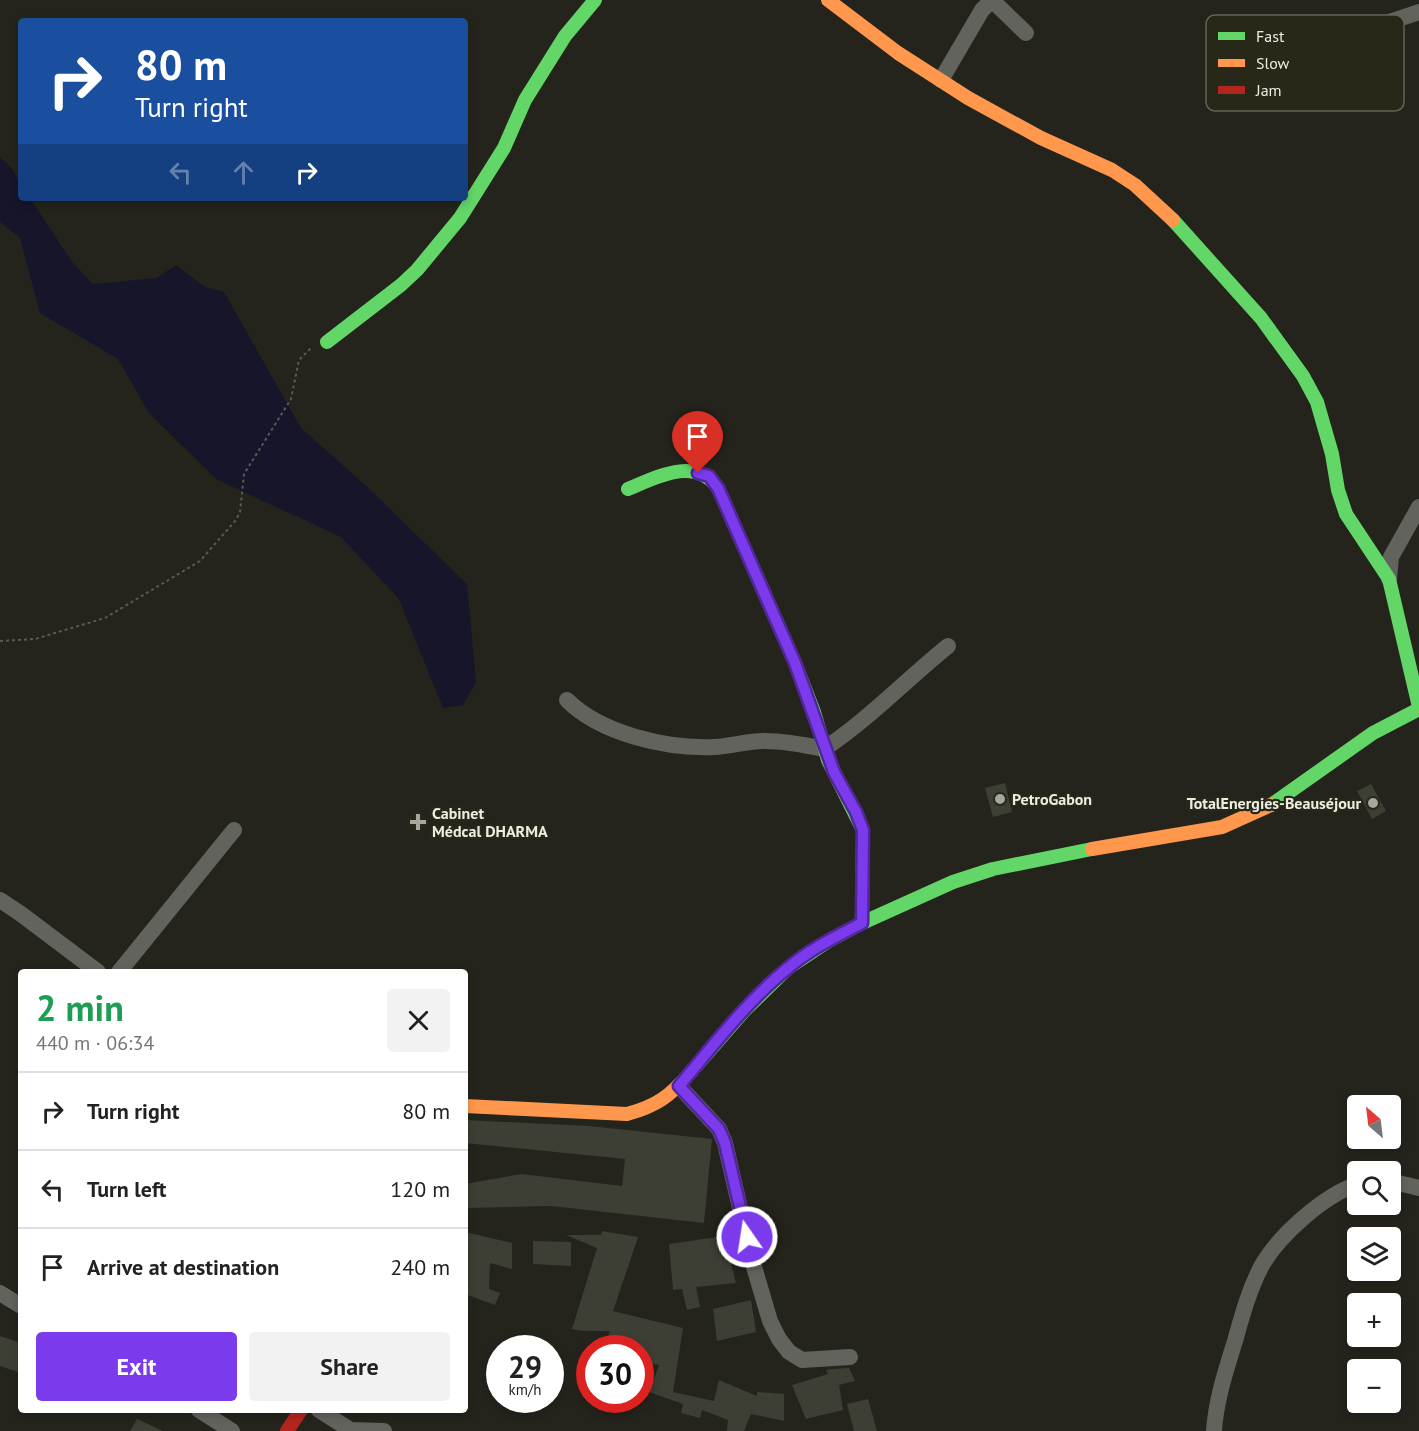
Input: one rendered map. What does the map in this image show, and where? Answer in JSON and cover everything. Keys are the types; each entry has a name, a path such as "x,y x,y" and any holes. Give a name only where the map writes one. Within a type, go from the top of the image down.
{"street":[{"path":"828,0 898,53 968,98 1041,138 1112,170 1135,185 1170,217 1261,318 1298,368 1317,402 1346,514 1389,579"},
{"path":"327,342 401,285 417,270 460,218 504,148 525,100 565,36 592,1"},
{"path":"940,80 982,10 989,3 995,3 1026,33"},
{"path":"1404,17 1419,12"},
{"path":"628,489 684,470 709,476 718,488 795,663 834,772 863,830 862,923"},
{"path":"468,1106 607,1114 627,1114 649,1108 665,1099 679,1086 744,1011 788,968 830,940 862,923 953,882 993,869 1222,827 1268,807 1373,733 1419,708 1389,579 1391,557 1419,507"},
{"path":"567,700 579,712 648,742 687,748 763,741 825,749 880,707 917,671 948,646"},
{"path":"121,969 234,830"},
{"path":"0,900 94,969"},
{"path":"679,1086 719,1129 725,1143 752,1260 770,1321 779,1339 789,1352 802,1360 850,1357"},
{"path":"1401,1184 1419,1188"},
{"path":"1214,1431 1221,1389 1230,1355 1262,1266 1282,1240 1314,1208 1347,1189"},
{"path":"0,1293 18,1304"},
{"path":"204,1413 232,1431"},
{"path":"287,1431 299,1413"},
{"path":"324,1413 351,1430 384,1431"}],"path":[{"path":"0,641 35,639 105,618 200,561 237,520 244,474 291,399 299,360 309,349 327,342"}],"shaded area":[{"path":"0,158 16,175 18,201 32,201 72,262 93,284 157,278 176,265 205,287 224,292 301,428 364,484 467,584 476,682 463,705 443,708 399,599 341,537 216,479 149,413 118,359 40,313 20,238 0,222"}],"building":[{"path":"1005,783 1012,812 993,817 985,788"},
{"path":"1371,784 1386,811 1372,819 1357,791"},
{"path":"468,1120 589,1126 712,1139 704,1223 551,1206 468,1208 468,1183 521,1174 622,1186 625,1159 468,1143"},
{"path":"602,1231 638,1237 613,1311 683,1328 673,1392 714,1401 719,1380 757,1396 757,1392 784,1394 784,1421 751,1414 744,1431 727,1431 728,1420 702,1410 700,1418 681,1413 683,1404 654,1394 654,1378 659,1365 654,1364 654,1335 609,1335 610,1331 572,1329 597,1248 566,1235 601,1235"},
{"path":"468,1233 512,1243 512,1269 490,1263 489,1289 500,1293 495,1305 468,1295"},
{"path":"724,1236 736,1283 696,1287 700,1307 687,1310 682,1289 673,1290 669,1244"},
{"path":"533,1241 571,1242 571,1266 533,1264"},
{"path":"751,1300 756,1332 717,1341 713,1309"},
{"path":"0,1336 18,1342 18,1372 0,1366"},
{"path":"849,1368 855,1381 839,1385 843,1410 806,1419 792,1385 828,1374 826,1370"},
{"path":"868,1399 877,1431 854,1431 847,1404"},
{"path":"137,1419 163,1431 130,1431"}],"traffic: fast":[{"path":"327,342 401,285 417,270 460,218 504,148 525,100 565,36 595,0"},
{"path":"1173,220 1261,318 1303,376 1317,402 1346,514 1389,579 1419,707"},
{"path":"628,489 663,475 687,471 709,478 718,488 795,663 814,712 828,760 863,830 862,923"},
{"path":"1271,805 1373,733 1419,709"},
{"path":"691,1072 744,1011 788,968 830,940 953,882 993,869 1092,849"}],"traffic: slow":[{"path":"828,0 898,53 968,98 1041,138 1112,170 1135,185 1173,220"},
{"path":"1092,849 1222,827 1271,805"},
{"path":"468,1106 627,1114 662,1099 691,1072"}],"traffic: jam":[{"path":"287,1431 299,1413"}],"place":[{"name":"PetroGabon","path":"1000,799"},
{"name":"TotalEnergies-Beauséjour","path":"1373,803"},
{"name":"Cabinet Médcal DHARMA","path":"418,822"}],"route":[{"path":"698,473 709,476 718,488 744,544 795,663 834,772 863,830 862,923 830,940 788,968 744,1011 679,1086 719,1129 731,1166 747,1237"}]}
